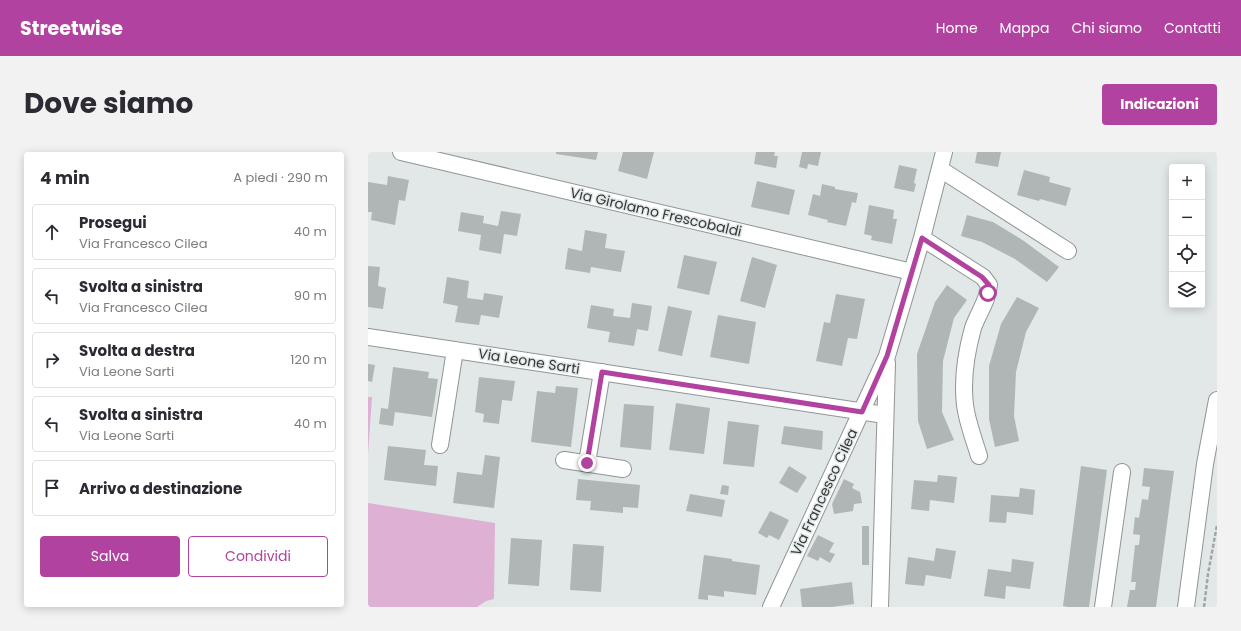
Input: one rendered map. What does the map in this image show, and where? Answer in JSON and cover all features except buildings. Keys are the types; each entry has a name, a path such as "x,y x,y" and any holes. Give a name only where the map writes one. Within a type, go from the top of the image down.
{"street":[{"name":"Via Girolamo Frescobaldi","path":"401,152 912,272"},
{"name":"Via Francesco Cilea","path":"771,607 887,356 922,238 944,152"},
{"path":"940,169 1068,251"},
{"path":"922,238 982,277 989,285 986,300 974,325 968,345 964,377 965,404 979,456"},
{"name":"Via Leone Sarti","path":"368,337 885,415"},
{"path":"440,445 456,350"},
{"name":"Via Francesco Cilea","path":"880,607 887,356"},
{"path":"587,463 602,372"},
{"path":"1186,607 1205,464 1217,400"},
{"path":"564,460 623,469"},
{"path":"1103,607 1122,472"}],"path":[{"path":"1204,607 1208,574 1217,525"}],"shaded area":[{"path":"368,397 372,397 368,454"},
{"path":"368,503 495,523 494,599 486,601 477,607 368,607"}],"route":[{"path":"587,463 602,372 862,412 887,356 922,238 982,277 989,285 988,293"}]}
